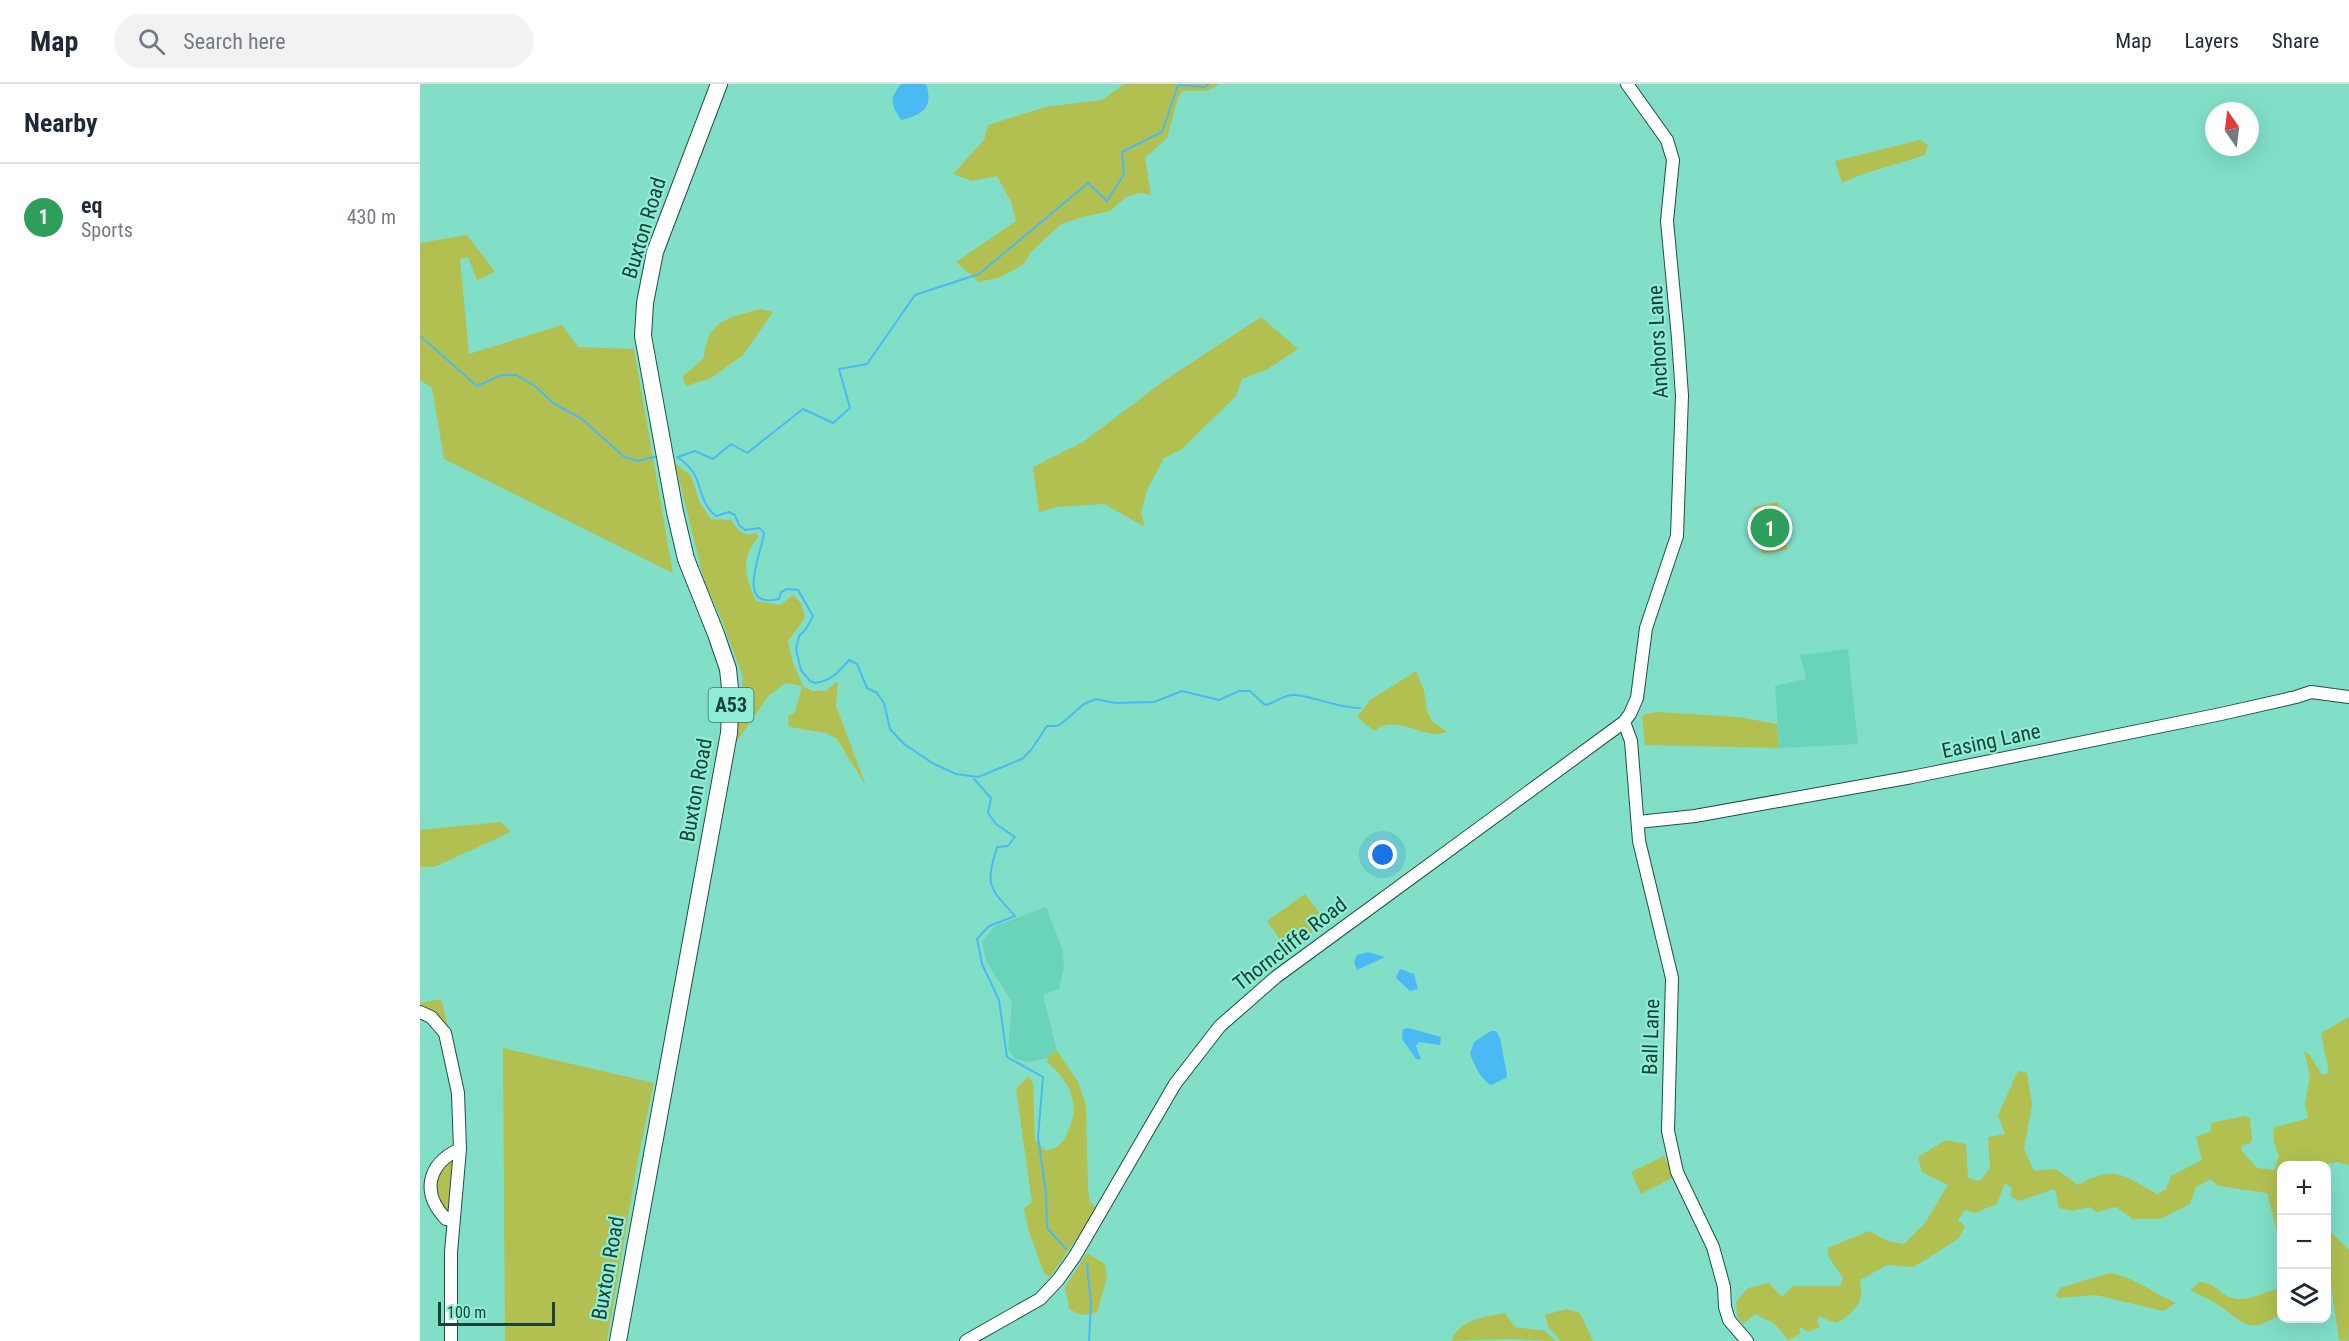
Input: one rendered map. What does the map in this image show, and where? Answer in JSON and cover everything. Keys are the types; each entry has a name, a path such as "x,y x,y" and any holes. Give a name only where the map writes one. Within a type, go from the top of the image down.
{"highway":[{"name":"Buxton Road","path":"618,1341 729,733 731,698 728,669 686,559 675,512 643,336 645,303 655,252 719,84"}],"street":[{"name":"Anchors Lane","path":"1627,84 1667,140 1673,160 1667,221 1676,304 1682,396 1677,536 1652,608"},
{"name":"Thorncliffe Road","path":"966,1341 1040,1299 1058,1280 1075,1256 1175,1083 1220,1026 1276,977 1624,722 1637,698 1652,608"},
{"name":"Easing Lane","path":"1638,822 1695,816 1902,779 2296,698 2311,692 2349,697"},
{"name":"Ball Lane","path":"1624,722 1631,741 1644,863 1672,978 1668,1131 1671,1150 1677,1172 1713,1247 1724,1287 1725,1307 1729,1320 1746,1341"},
{"path":"420,1012 431,1017 440,1027 449,1044 458,1093 460,1149 451,1252 452,1341"},
{"path":"453,1220 446,1219 437,1209 425,1185 440,1161 460,1149"}],"shaded area":[{"path":"1124,84 1220,84 1207,91 1182,91 1167,138 1145,158 1151,195 1139,193 1126,197 1110,211 1061,224 1031,252 1024,264 1001,277 979,282 956,262 1016,221 1011,202 997,176 972,181 953,174 984,140 988,125 1045,107 1102,100"},
{"path":"1920,140 1928,145 1925,155 1842,183 1835,161"},
{"path":"467,235 495,272 477,280 468,257 460,259 469,354 562,325 578,347 634,349 673,573 444,459 432,388 420,380 420,243"},
{"path":"761,309 773,312 743,355 711,378 686,386 682,377 704,358 709,335 715,328 730,318"},
{"path":"1261,317 1298,349 1266,370 1242,379 1236,396 1182,449 1164,458 1147,490 1141,513 1145,527 1104,504 1056,507 1039,513 1033,467 1083,442 1165,380"},
{"path":"675,463 691,476 700,503 711,519 731,520 741,532 755,533 759,536 746,560 747,575 756,601 780,605 793,595 801,603 805,618 788,641 793,663 803,686 812,691 826,691 836,682 838,683 836,706 866,786 837,739 826,733 789,727 788,716 795,712 802,686 786,683 769,695 735,744 743,677 704,580"},
{"path":"1778,502 1787,549 1762,554 1753,507"},
{"path":"1848,649 1858,744 1779,748 1775,686 1806,679 1800,655"},
{"path":"1416,671 1424,690 1427,711 1432,721 1447,732 1429,733 1392,724 1374,731 1357,717 1370,700"},
{"path":"1657,712 1739,717 1777,724 1779,748 1645,745 1642,717 1645,714"},
{"path":"501,822 511,832 434,867 420,867 420,830"},
{"path":"1305,894 1326,922 1287,950 1267,921"},
{"path":"1046,907 1062,948 1064,967 1059,989 1043,995 1057,1051 1048,1058 1028,1062 1015,1059 1008,1049 1012,1002 986,961 982,941 995,926"},
{"path":"441,999 449,1031 420,1012 420,1003"},
{"path":"2349,1017 2349,1166 2331,1161 2277,1161 2279,1156 2274,1143 2273,1130 2276,1127 2308,1118 2305,1103 2310,1076 2304,1051 2309,1054 2322,1075 2329,1073 2321,1033"},
{"path":"503,1048 654,1083 639,1154 607,1341 505,1341"},
{"path":"1057,1051 1078,1082 1086,1105 1088,1189 1090,1202 1097,1209 1050,1277 1044,1273 1028,1229 1024,1208 1032,1202 1016,1089 1028,1076 1033,1083 1035,1140 1046,1151 1056,1147 1064,1140 1073,1113 1071,1095 1067,1086 1062,1077 1047,1062 1049,1055"},
{"path":"2018,1071 2027,1073 2032,1105 2024,1149 2034,1171 2056,1169 2078,1185 2102,1175 2119,1175 2157,1194 2166,1189 2171,1176 2202,1160 2196,1137 2211,1131 2211,1123 2244,1116 2250,1118 2252,1140 2249,1144 2243,1145 2241,1150 2257,1168 2274,1170 2277,1162 2277,1231 2267,1193 2218,1186 2211,1179 2196,1187 2190,1204 2160,1219 2133,1219 2116,1207 2096,1212 2089,1207 2073,1211 2059,1208 2055,1189 2018,1201 2010,1195 2012,1188 2005,1183 1997,1204 1974,1213 1965,1210 1958,1220 1965,1226 1958,1239 1914,1267 1887,1265 1860,1280 1861,1293 1858,1304 1848,1316 1835,1323 1819,1316 1817,1321 1820,1327 1808,1332 1799,1326 1800,1334 1788,1340 1775,1324 1755,1314 1743,1324 1737,1315 1736,1302 1748,1288 1769,1283 1782,1297 1793,1286 1840,1286 1843,1278 1828,1256 1828,1248 1869,1231 1888,1241 1904,1244 1925,1223 1948,1185 1922,1172 1918,1157 1946,1140 1966,1144 1968,1178 1980,1181 1990,1168 1988,1137 2005,1134 1998,1115"},
{"path":"460,1149 453,1220 446,1219 432,1176"},
{"path":"1664,1156 1674,1177 1641,1194 1631,1172"},
{"path":"2331,1232 2349,1250 2349,1341 2339,1340 2331,1286"},
{"path":"1087,1253 1105,1264 1107,1277 1097,1313 1081,1315 1069,1309 1065,1287"},
{"path":"2109,1273 2135,1281 2176,1303 2163,1311 2096,1295 2058,1298 2056,1295 2060,1288"},
{"path":"2200,1282 2211,1285 2225,1295 2243,1299 2277,1288 2277,1316 2262,1324 2249,1325 2190,1290"},
{"path":"1566,1309 1580,1313 1593,1341 1560,1341 1548,1326 1545,1315"},
{"path":"1505,1313 1515,1327 1545,1331 1556,1341 1506,1339 1451,1341 1460,1328 1474,1320"}],"water":[{"path":"901,84 926,84 928,99 927,105 920,113 901,120 895,110 893,98"},
{"path":"1368,952 1385,957 1357,970 1354,962 1357,955"},
{"path":"1400,969 1414,974 1418,989 1410,991 1396,978"},
{"path":"1408,1028 1441,1037 1440,1045 1419,1042 1416,1046 1421,1059 1416,1059 1402,1039 1403,1029"},
{"path":"1491,1031 1496,1031 1500,1038 1507,1075 1506,1078 1491,1085 1481,1075 1470,1054 1474,1042"}],"waterway":[{"path":"678,457 695,451 713,459 731,444 747,453 803,409 833,423 850,408 839,369 867,364 915,295 979,274 1088,183 1107,201 1124,174 1122,152 1162,132 1178,85 1205,87 1209,84"},
{"path":"420,336 477,386 501,375 516,375 535,386 553,403 582,419 623,456 637,461 655,457"},
{"path":"677,457 693,472 705,502 716,516 729,512 735,515 739,525 745,530 760,528 764,533 754,577 757,596 765,600 779,599 781,592 787,589 798,590 813,616 799,636 796,649 801,670 810,681 815,683 830,678 849,660 857,664 867,688 877,693 884,703 890,729 904,744 934,764 956,774 978,777 1022,759 1047,726 1057,726 1084,704 1096,699 1115,703 1154,702 1182,691 1219,700 1239,691 1250,691 1265,705 1295,695 1360,708"},
{"path":"974,779 991,798 988,813 996,824 1015,837 1008,846 997,847 991,871 992,886 995,892 1015,916 989,926 977,939 982,964 999,1000 1007,1057 1043,1077 1038,1137 1046,1193 1047,1228 1066,1249"},
{"path":"1087,1264 1091,1303 1089,1341"}],"place":[{"name":"eq","path":"1770,528"}]}
